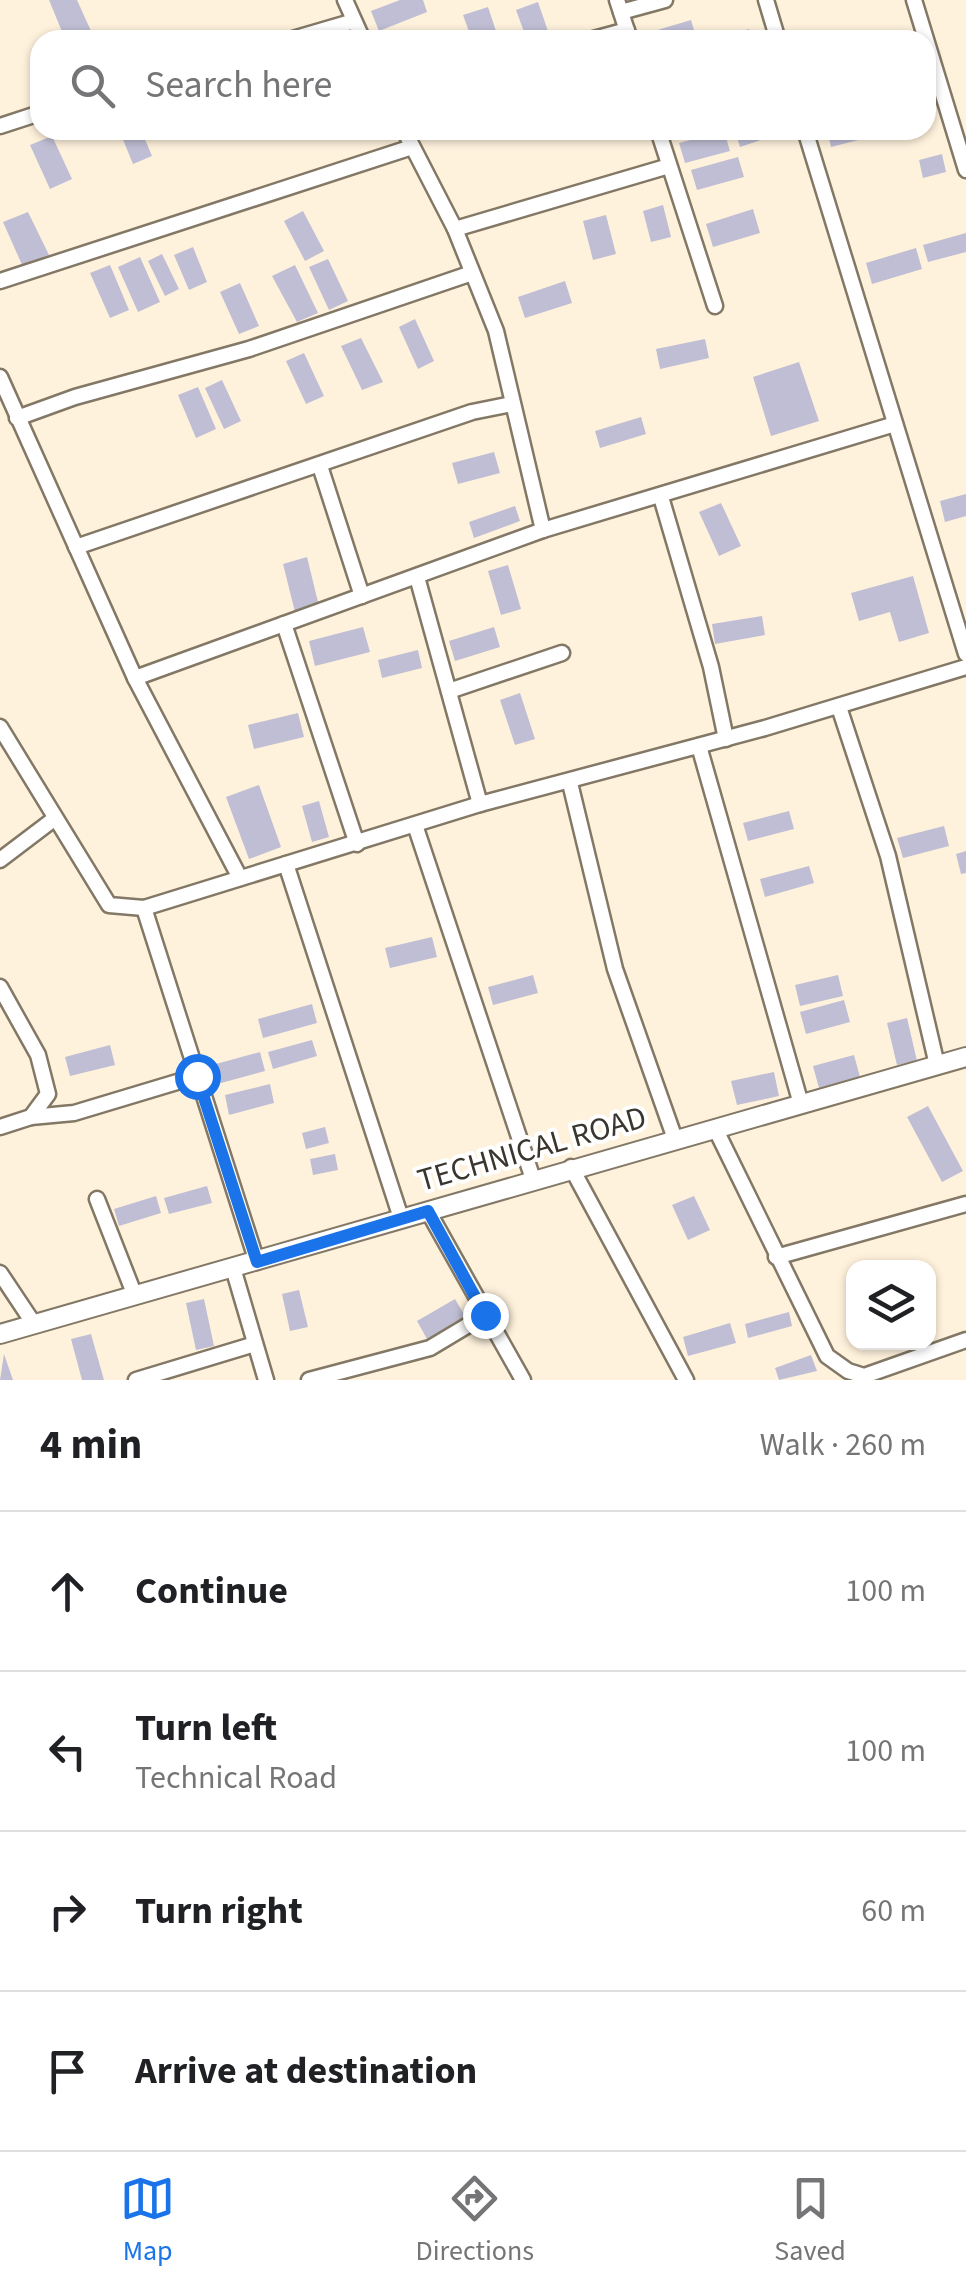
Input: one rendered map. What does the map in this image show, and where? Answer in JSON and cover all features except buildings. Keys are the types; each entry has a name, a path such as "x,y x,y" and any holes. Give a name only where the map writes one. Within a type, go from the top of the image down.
{"street":[{"path":"345,0 359,30"},
{"path":"627,30 619,6 666,0"},
{"path":"766,0 775,30"},
{"path":"914,0 923,30"},
{"path":"323,30 354,21"},
{"path":"936,72 966,170"},
{"path":"0,126 30,116"},
{"path":"409,140 455,229 496,331 543,530"},
{"path":"661,140 715,306"},
{"path":"808,140 966,654"},
{"path":"0,281 412,147"},
{"path":"455,229 669,166"},
{"path":"17,418 75,397 250,349 472,273"},
{"path":"0,377 135,678 240,878"},
{"path":"76,547 472,412 512,404"},
{"path":"135,678 543,530 895,424"},
{"path":"320,466 362,596"},
{"path":"661,497 711,667 726,739"},
{"path":"417,577 480,804"},
{"path":"284,624 357,844"},
{"path":"450,691 562,654"},
{"path":"0,727 109,905 144,908 480,804 570,783 839,707 966,666"},
{"path":"839,707 888,856 937,1065"},
{"path":"699,746 801,1104"},
{"path":"570,783 614,969 675,1138"},
{"path":"0,860 54,819"},
{"path":"415,825 533,1179"},
{"path":"286,864 400,1218"},
{"path":"144,908 257,1262"},
{"path":"0,987 38,1055 46,1079 48,1094 31,1117"},
{"name":"TECHNICAL ROAD","path":"0,1334 257,1262 571,1167 966,1057"},
{"path":"0,1127 31,1117 74,1113 197,1076"},
{"path":"715,1128 826,1356 848,1371 864,1376 966,1340"},
{"path":"571,1167 686,1380"},
{"path":"97,1199 135,1296"},
{"path":"776,1257 966,1204"},
{"path":"428,1211 523,1380"},
{"path":"233,1268 266,1380"},
{"path":"0,1273 34,1324"},
{"path":"309,1380 413,1354 485,1315"},
{"path":"136,1380 256,1344"}],"route":[{"path":"197,1076 257,1262 428,1211 485,1315"}]}
